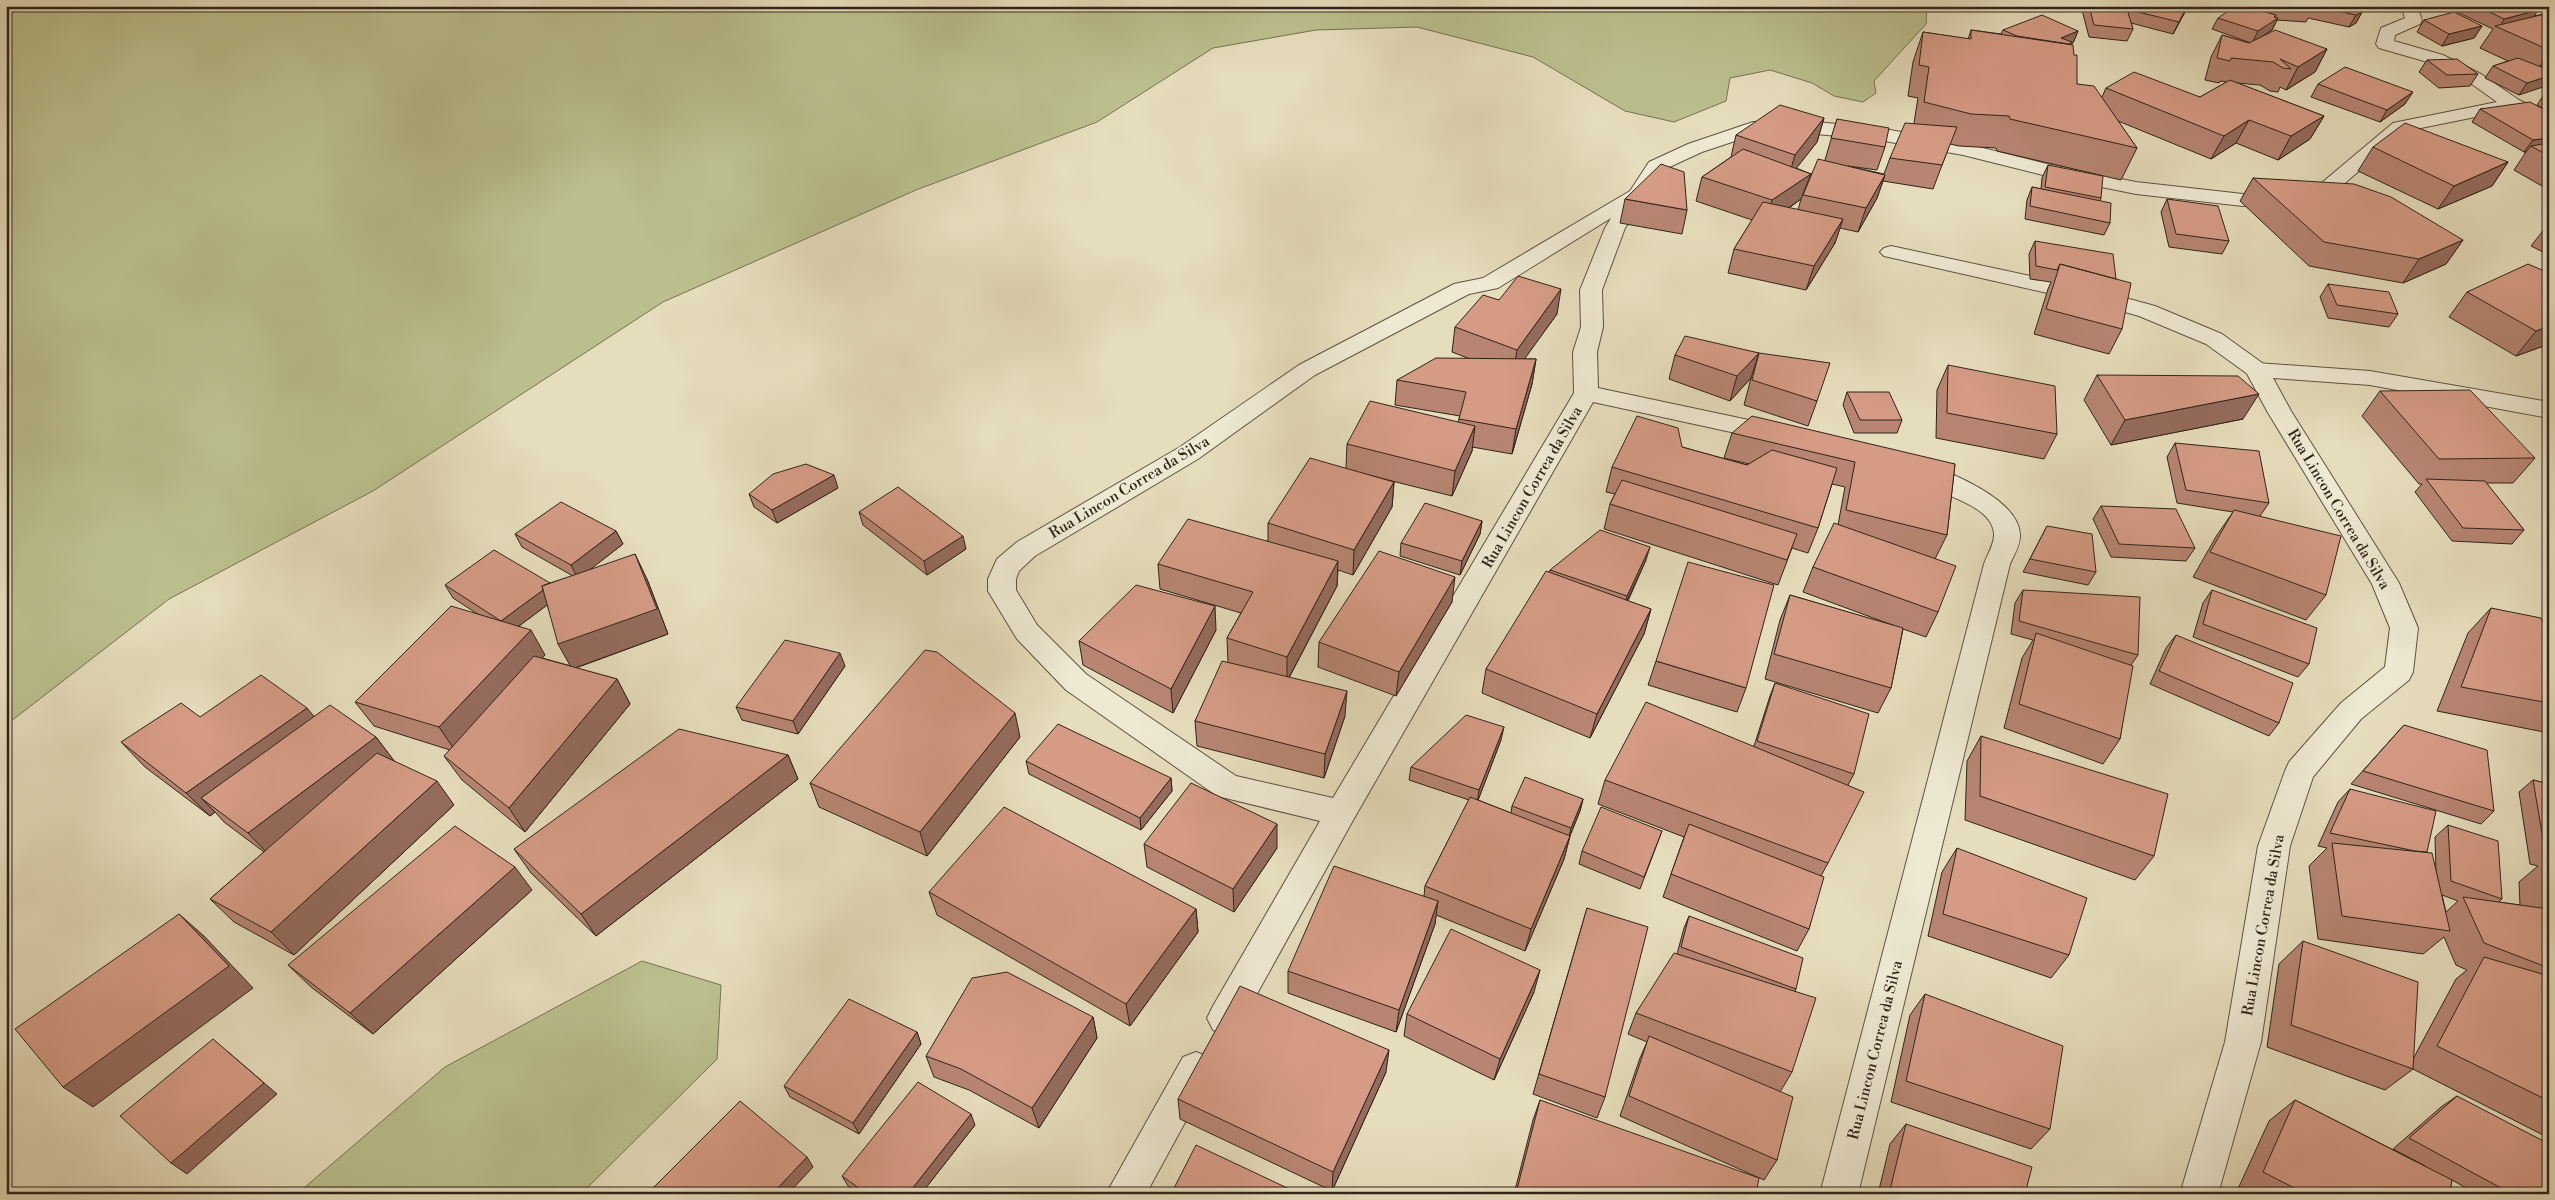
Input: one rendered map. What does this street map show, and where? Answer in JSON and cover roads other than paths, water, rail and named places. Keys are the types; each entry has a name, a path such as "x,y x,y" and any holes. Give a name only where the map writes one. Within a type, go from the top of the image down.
{"street":[{"path":"2409,6 2414,20 2387,32 2385,44 2437,59 2475,78 2512,104 2549,122"},
{"name":"Rua Lincon Correa da Silva","path":"1126,1194 1341,813 1586,393 1585,352 1592,327 1591,290 1607,253 1615,228 1656,166 1696,148 1760,126 1806,127 1879,134 1963,149 2047,170 2136,188 2243,200 2287,200 2325,190 2400,127 2512,104"},
{"name":"Rua Lincon Correa da Silva","path":"1341,813 1228,787 1076,682 1027,632 1002,591 1002,579 1007,566 1026,549 1190,452 1307,370 1407,316 1462,289 1490,283 1639,192"},
{"path":"1891,252 2100,298 2147,311 2214,339 2257,370 2370,378 2549,410"},
{"name":"Rua Lincon Correa da Silva","path":"2200,1194 2244,1042 2274,846 2300,771 2351,711 2399,672 2404,628 2386,583 2283,419 2257,370"},
{"name":"Rua Lincon Correa da Silva","path":"1586,393 1799,439"},
{"name":"Rua Lincon Correa da Silva","path":"1839,1194 1995,573 2008,534 2001,518 1972,494 1896,460"}]}
